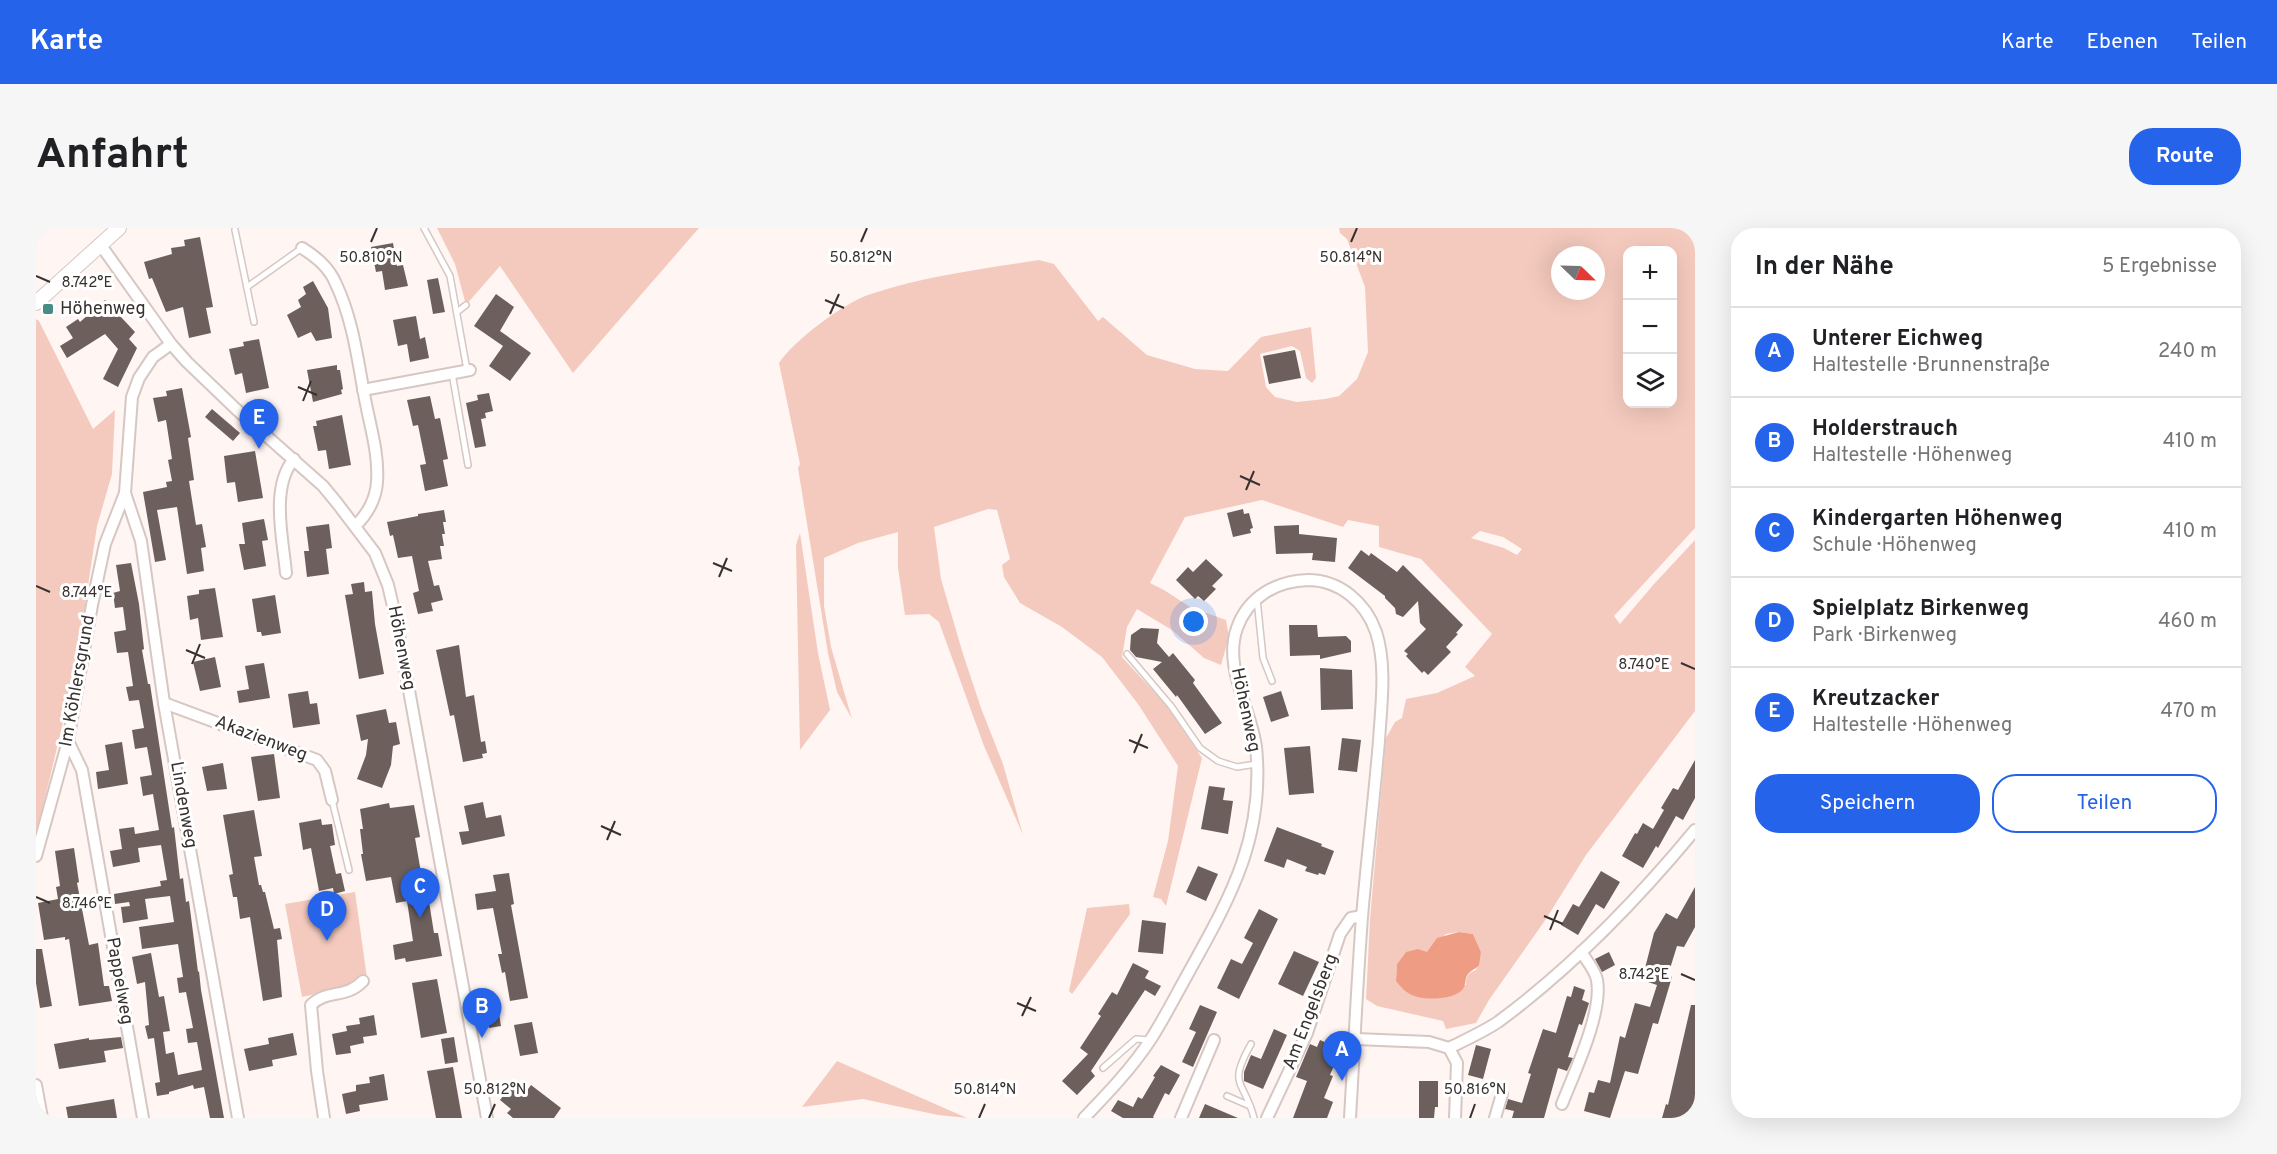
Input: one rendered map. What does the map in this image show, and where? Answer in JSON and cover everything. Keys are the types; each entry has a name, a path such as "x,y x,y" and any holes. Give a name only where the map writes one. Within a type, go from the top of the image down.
{"street":[{"path":"36,303 119,228"},
{"name":"Höhenweg","path":"100,244 171,344 236,410 323,486 375,553 382,569 396,619 486,1118"},
{"path":"302,248 321,261 335,282 351,323 376,457 377,482 374,498 367,512 355,526"},
{"name":"Im Köhlersgrund","path":"36,856 68,741 105,544 125,493 132,397 139,378 153,357 171,344"},
{"path":"363,390 469,370"},
{"path":"286,573 280,490 283,476 294,459"},
{"name":"Lindenweg","path":"125,493 141,541 164,703 238,1118"},
{"name":"Höhenweg","path":"1084,1118 1118,1083 1150,1040 1219,918 1238,878 1252,832 1257,779 1256,746 1249,713 1237,676 1234,643 1240,621 1257,598 1268,590 1290,582 1317,580 1332,584 1356,599 1375,629 1379,647 1380,716 1373,814 1362,916 1350,1118"},
{"name":"Akazienweg","path":"164,703 317,760 325,771 332,800"},
{"name":"Pappelweg","path":"68,741 82,770 143,1118"},
{"path":"1356,1039 1429,1042 1449,1048 1496,1023 1581,952 1661,871 1695,830"},
{"name":"Am Engelsberg","path":"1267,1118 1307,1033 1340,934 1352,918 1362,916"},
{"path":"1562,1104 1588,1034 1597,999 1596,978 1581,952"},
{"path":"324,1118 314,1048 311,1005 318,998 355,991 363,981"},
{"path":"1181,1118 1214,1040"},
{"path":"1449,1048 1457,1063 1455,1118"},
{"path":"36,1085 42,1118"},
{"path":"1495,1118 1502,1094"}],"lane":[{"path":"424,228 450,276 469,370"},
{"path":"235,230 254,322"},
{"path":"247,287 302,248"},
{"path":"457,312 466,305"},
{"path":"452,373 468,465"},
{"path":"1257,598 1263,658 1272,681"},
{"path":"1127,654 1171,706 1200,748 1218,762 1237,767 1256,764"},
{"path":"332,800 348,870"},
{"path":"1103,1068 1136,1039 1150,1040"},
{"path":"1251,1044 1239,1068 1238,1079 1254,1118"},
{"path":"1227,1096 1251,1106"}],"shaded area":[{"path":"437,228 699,228 573,373 500,266 466,305 455,264"},
{"path":"1339,228 1695,228 1695,528 1614,616 1620,624 1695,540 1695,711 1586,855 1476,1023 1446,1029 1443,1021 1377,1006 1366,999 1370,919 1386,738 1395,722 1402,718 1406,699 1437,693 1475,676 1465,667 1492,634 1421,559 1379,547 1379,526 1348,520 1343,527 1262,500 1185,517 1150,583 1190,607 1226,620 1229,637 1221,665 1204,658 1172,630 1137,609 1127,627 1122,657 1167,706 1202,758 1166,906 1161,899 1153,897 1168,841 1178,766 1138,704 1102,657 1062,627 1020,603 1004,577 1002,565 1010,559 997,510 988,509 934,527 941,579 981,708 1003,764 1023,835 984,746 939,622 929,614 905,615 898,568 898,532 858,543 824,558 824,606 831,647 852,719 837,692 828,653 798,468 800,464 779,363 808,333 834,313 860,298 933,278 1039,260 1054,264 1098,321 1103,317 1147,355 1195,369 1228,371 1261,337 1311,327 1316,378 1312,383 1306,378 1300,351 1292,346 1260,354 1266,387 1275,397 1297,402 1339,396 1357,379 1368,352 1365,287 1347,239 1340,233","holes":["1480,531 1503,537 1522,549 1517,555 1504,548 1471,538","1459,932 1473,934 1481,952 1476,970 1468,976 1466,985 1396,981 1397,964 1406,952 1427,952 1446,934"]},
{"path":"36,319 93,429 115,410 112,474 97,526 75,672 36,836"},
{"path":"800,533 818,653 830,710 800,750 796,545"},
{"path":"355,892 367,978 351,986 302,997 285,904"},
{"path":"1129,904 1130,914 1072,994 1069,991 1087,908"},
{"path":"1459,932 1473,934 1481,952 1479,965 1468,974 1461,991 1443,998 1428,998 1415,996 1402,988 1396,981 1397,964 1406,952 1418,949 1427,952 1437,938"},
{"path":"837,1061 967,1118 938,1115 863,1099 802,1107"}],"building":[{"path":"200,237 213,307 206,308 211,333 189,338 183,307 166,312 152,278 149,279 144,262 172,254 171,248 185,246 184,240"},
{"path":"393,243 397,266 403,265 408,286 385,290 382,271 376,272 371,247"},
{"path":"438,278 445,312 433,314 427,280"},
{"path":"313,281 328,308 332,338 316,341 311,332 298,338 287,315 301,307 298,300 306,294 303,287"},
{"path":"496,294 514,307 500,331 531,353 510,381 489,366 503,346 474,326"},
{"path":"105,300 135,332 129,339 137,348 118,387 103,379 118,349 105,334 67,358 60,346 73,338 66,327 78,319 80,322"},
{"path":"416,316 420,339 425,337 429,358 410,362 407,344 398,346 393,320"},
{"path":"259,339 269,388 246,393 242,373 235,375 229,349 244,346 243,342"},
{"path":"1295,350 1301,378 1269,384 1263,356"},
{"path":"337,365 337,370 340,370 342,394 313,402 307,370"},
{"path":"182,388 191,437 188,438 194,480 189,481 196,525 202,524 206,547 201,548 204,571 187,574 177,507 157,510 166,560 155,562 143,492 167,487 166,482 172,481 168,460 172,459 166,420 158,422 153,398 167,396 166,391"},
{"path":"489,393 493,411 485,413 486,418 481,419 486,446 475,448 466,403 478,400 477,395"},
{"path":"430,396 435,419 440,418 448,459 443,460 448,486 425,491 420,465 426,464 418,425 413,426 407,400"},
{"path":"212,409 240,433 233,441 205,417"},
{"path":"342,415 351,465 329,469 326,450 318,451 313,426 317,426 316,421"},
{"path":"255,451 263,498 238,502 235,482 227,483 224,456"},
{"path":"1243,509 1244,514 1249,513 1253,528 1250,529 1251,533 1233,537 1227,513"},
{"path":"444,510 445,534 442,534 444,546 440,546 442,559 428,561 434,586 439,585 443,600 431,603 433,611 418,614 413,593 419,591 412,556 398,558 393,535 390,536 387,522"},
{"path":"264,519 268,540 262,541 266,566 244,570 239,544 245,544 242,523"},
{"path":"329,524 332,548 326,549 329,574 307,577 304,551 309,551 306,527"},
{"path":"1299,525 1299,534 1337,538 1335,562 1312,560 1313,553 1276,554 1274,526"},
{"path":"1361,550 1369,556 1371,553 1397,572 1403,565 1463,625 1446,647 1451,652 1428,675 1424,671 1422,673 1404,651 1426,629 1420,623 1418,601 1403,617 1396,614 1395,608 1385,596 1348,568"},
{"path":"1206,559 1223,575 1212,586 1216,589 1204,601 1198,596 1195,599 1176,580 1188,567 1193,572"},
{"path":"131,563 139,604 144,649 142,650 148,684 150,684 172,828 174,827 180,879 183,878 186,902 189,901 198,972 224,1118 210,1118 204,1087 194,1089 193,1085 157,1096 155,1083 160,1082 154,1038 148,1039 145,1026 149,1025 145,982 137,984 132,957 151,953 159,997 164,996 170,1031 163,1032 166,1054 174,1052 178,1075 202,1070 197,1042 188,1043 186,1029 193,1028 186,992 179,993 177,978 183,977 178,944 142,949 139,927 174,922 170,896 145,899 148,919 123,923 121,907 130,906 129,902 115,904 114,894 161,886 160,881 167,880 161,845 138,848 140,862 113,867 110,851 122,849 119,829 134,827 135,834 159,830 153,794 143,796 140,777 152,775 147,747 135,749 132,730 144,728 139,700 129,701 126,687 133,686 128,652 117,653 114,632 126,630 123,607 115,608 113,593 120,591 116,565"},
{"path":"364,582 365,592 372,591 384,674 359,679 345,595 353,594 351,584"},
{"path":"215,588 223,637 201,640 198,618 190,620 187,596 199,594 199,590"},
{"path":"275,595 281,633 262,636 261,632 257,632 252,599"},
{"path":"1289,625 1317,625 1318,637 1346,636 1351,641 1351,652 1320,659 1320,655 1290,656"},
{"path":"1141,628 1159,629 1157,643 1169,657 1173,653 1195,680 1193,683 1222,723 1205,734 1177,695 1176,697 1153,669 1162,662 1136,657 1130,650 1131,635"},
{"path":"459,645 466,697 474,695 481,742 485,741 487,753 482,754 483,758 463,762 454,715 450,716 436,650"},
{"path":"215,657 221,687 200,691 193,662"},
{"path":"264,663 270,698 239,703 237,691 249,689 245,666"},
{"path":"1320,668 1352,670 1353,709 1321,710"},
{"path":"308,691 310,704 317,703 320,724 293,728 288,694"},
{"path":"1281,691 1289,716 1271,722 1263,697"},
{"path":"386,709 389,723 396,722 400,744 393,746 391,765 382,788 357,779 366,755 368,739 361,741 356,715"},
{"path":"1342,738 1361,740 1357,772 1338,770"},
{"path":"122,742 128,784 98,789 96,772 109,770 105,745"},
{"path":"1310,746 1314,793 1289,795 1284,748"},
{"path":"274,754 280,798 258,801 251,757"},
{"path":"1695,760 1695,798 1683,820 1676,816 1658,848 1656,846 1643,868 1622,856 1643,823 1653,829 1664,810 1661,808 1673,788 1678,790"},
{"path":"223,763 227,789 207,791 202,767"},
{"path":"1209,786 1225,788 1223,800 1233,801 1228,834 1201,829"},
{"path":"483,802 486,818 501,815 505,836 462,845 459,832 469,831 464,806"},
{"path":"389,803 390,808 414,805 420,837 415,838 423,884 426,883 434,933 438,933 442,956 406,962 405,958 395,960 393,945 413,941 407,901 396,903 391,877 366,881 361,854 363,854 360,829 363,829 360,809"},
{"path":"254,810 262,856 254,857 259,885 265,892 274,929 280,928 282,939 277,940 282,997 263,1001 250,917 240,919 237,897 233,897 229,875 233,874 223,815"},
{"path":"321,819 322,825 332,824 335,845 330,846 336,874 341,873 345,891 334,894 333,888 319,891 311,848 303,850 299,823"},
{"path":"1277,827 1334,851 1325,875 1305,871 1307,867 1287,859 1284,868 1264,861"},
{"path":"74,848 79,882 77,883 89,945 98,943 104,986 109,986 112,1001 79,1006 69,939 65,940 65,937 44,940 38,903 58,899 56,887 60,886 55,851"},
{"path":"1198,866 1218,874 1206,901 1186,892"},
{"path":"1601,871 1620,882 1604,909 1596,904 1578,935 1561,925 1573,904 1579,907"},
{"path":"509,873 514,904 511,905 528,998 510,1001 505,972 502,973 498,954 502,954 493,908 477,910 475,894 496,891 493,875"},
{"path":"1695,887 1695,927 1684,947 1677,946 1668,975 1672,977 1658,1024 1653,1023 1638,1074 1625,1071 1610,1118 1584,1111 1589,1092 1594,1093 1598,1080 1610,1083 1620,1036 1625,1038 1635,1003 1650,1007 1657,985 1642,980 1654,933 1666,913 1677,919"},
{"path":"1259,909 1278,919 1239,999 1217,988 1231,959 1242,964 1253,943 1244,938"},
{"path":"1142,920 1166,923 1163,954 1138,952"},
{"path":"36,949 42,949 52,1006 40,1008 36,983"},
{"path":"1294,951 1319,962 1303,996 1278,984"},
{"path":"1609,952 1615,965 1602,972 1595,959"},
{"path":"1133,963 1149,971 1145,978 1161,986 1155,996 1145,990 1091,1071 1095,1076 1077,1095 1062,1081 1088,1054 1080,1048 1101,1016 1098,1014 1112,992 1117,995"},
{"path":"437,979 447,1033 421,1038 412,983"},
{"path":"1574,986 1585,990 1582,1000 1589,1003 1568,1057 1573,1058 1567,1071 1558,1068 1544,1118 1512,1118 1514,1111 1505,1109 1508,1099 1522,1103 1531,1074 1528,1073 1543,1029 1556,1033 1567,996 1571,997"},
{"path":"1200,1005 1217,1012 1193,1067 1182,1062 1196,1032 1189,1029"},
{"path":"1691,1005 1695,1005 1695,1103 1690,1118 1662,1118 1666,1104 1668,1105"},
{"path":"498,1007 501,1026 489,1028 486,1009"},
{"path":"374,1015 377,1035 363,1037 364,1043 350,1046 351,1053 336,1055 332,1034 347,1031 346,1026 360,1024 359,1018"},
{"path":"532,1022 538,1053 520,1056 514,1025"},
{"path":"1274,1029 1287,1035 1263,1089 1244,1081 1244,1072 1251,1055 1261,1059"},
{"path":"293,1033 297,1055 272,1060 273,1066 249,1071 244,1049 269,1044 268,1038"},
{"path":"121,1037 123,1048 104,1051 106,1062 59,1069 54,1044 89,1038 89,1040"},
{"path":"454,1037 458,1062 445,1064 441,1039"},
{"path":"1320,1040 1340,1051 1324,1098 1333,1102 1327,1118 1293,1118 1307,1081 1296,1077 1310,1044 1317,1047"},
{"path":"1476,1045 1491,1049 1483,1079 1468,1075"},
{"path":"1161,1065 1180,1075 1169,1095 1165,1093 1154,1118 1123,1118 1111,1111 1118,1100 1133,1107 1138,1097 1142,1099"},
{"path":"453,1067 462,1118 436,1118 427,1071"},
{"path":"384,1074 388,1100 359,1105 360,1111 346,1114 342,1094 356,1091 356,1085 370,1083 369,1077"},
{"path":"1419,1081 1438,1081 1438,1107 1435,1107 1434,1118 1419,1118"},
{"path":"513,1083 526,1092 531,1085 561,1108 554,1118 513,1118 507,1113 511,1109 500,1100"},
{"path":"114,1099 117,1118 68,1118 66,1107"},
{"path":"1205,1104 1238,1118 1199,1118"}],"place":[{"name":"Höhenweg","path":"48,309"},
{"name":"Kreutzacker","path":"259,449"},
{"name":"Kindergarten Höhenweg","path":"420,918"},
{"name":"Spielplatz Birkenweg","path":"327,941"},
{"name":"Holderstrauch","path":"482,1038"},
{"name":"Unterer Eichweg","path":"1342,1081"}]}
